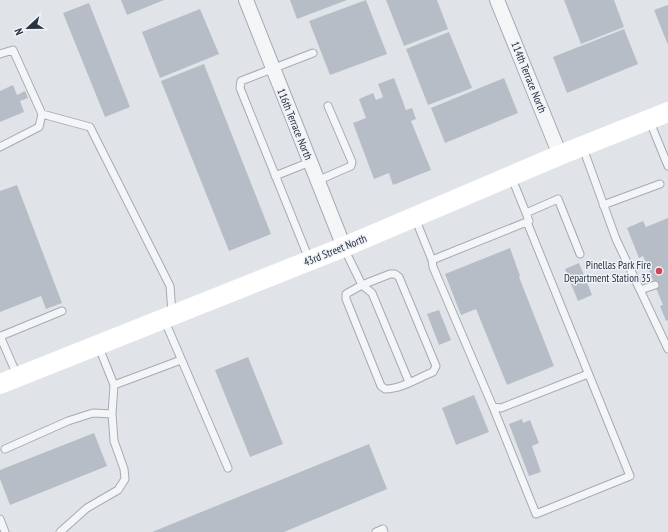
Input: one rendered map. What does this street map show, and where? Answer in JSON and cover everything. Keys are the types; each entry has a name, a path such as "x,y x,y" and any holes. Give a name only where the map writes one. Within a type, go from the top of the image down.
{"street":[{"name":"116th Terrace North","path":"246,0 344,247"},
{"name":"114th Terrace North","path":"498,0 560,155"},
{"name":"43rd Street North","path":"9,380 310,261 560,155 668,112"}],"lane":[{"path":"0,54 13,50 42,114 39,128 0,147"},
{"path":"310,261 240,88 241,81 313,53"},
{"path":"317,181 351,166 352,162 328,106"},
{"path":"42,114 90,127 170,286 168,317 181,360 228,468"},
{"path":"649,119 668,166"},
{"path":"582,146 616,239 668,350"},
{"path":"276,176 310,162"},
{"path":"415,217 432,260 433,267 493,407 536,514 630,476 527,222 529,221 511,176"},
{"path":"603,205 660,184"},
{"path":"526,213 558,199 580,254"},
{"path":"432,260 527,222"},
{"path":"344,247 362,285 372,293 409,382"},
{"path":"390,274 395,274 399,277 436,366 433,372 409,382 391,389 385,389 382,386 346,299 346,294 362,285 390,274"},
{"path":"640,290 655,284"},
{"path":"9,380 1,336 62,311"},
{"path":"60,532 87,508 118,490 125,479 124,469 114,441 112,414 114,385 98,345"},
{"path":"114,385 181,360"},
{"path":"493,407 501,408 588,374"},
{"path":"5,449 68,421 93,413 112,414"},
{"path":"0,518 5,532"},
{"path":"376,532 383,529 384,532"}],"building":[{"path":"121,0 164,0 127,15"},
{"path":"290,0 347,0 297,19"},
{"path":"366,0 387,54 330,75 309,21"},
{"path":"386,0 437,0 448,29 404,46"},
{"path":"564,0 614,0 624,27 581,44"},
{"path":"89,3 130,107 105,117 63,13"},
{"path":"668,5 668,45 654,10"},
{"path":"200,9 219,54 160,78 142,32"},
{"path":"624,29 638,64 567,93 553,57"},
{"path":"449,32 472,88 428,105 406,49"},
{"path":"204,64 271,234 229,251 161,81"},
{"path":"394,78 406,110 412,108 416,119 411,121 431,170 393,185 389,173 374,179 353,123 366,118 359,99 373,93 376,100 383,97 378,84"},
{"path":"504,78 518,113 445,143 431,108"},
{"path":"13,85 17,95 25,91 28,98 20,101 24,112 0,122 0,91"},
{"path":"17,185 62,303 46,309 41,296 0,312 0,191"},
{"name":"Pinellas Park Fire Department Station 35","path":"668,218 668,320 666,321 660,306 663,305 643,256 639,258 627,228 643,221 646,227"},
{"path":"510,248 520,276 519,277 554,366 507,385 476,309 461,315 445,274"},
{"path":"579,263 592,295 578,301 565,269"},
{"path":"439,310 451,340 439,345 427,314"},
{"path":"248,357 283,444 250,457 215,370"},
{"path":"474,395 489,432 456,445 442,408"},
{"path":"522,419 523,423 530,420 539,443 532,446 541,472 529,476 509,424"},
{"path":"94,433 107,466 10,505 0,479 0,470"},
{"path":"369,444 387,489 284,532 152,532"}],"place":[{"name":"Pinellas Park Fire Department Station 35","path":"659,271"}]}
